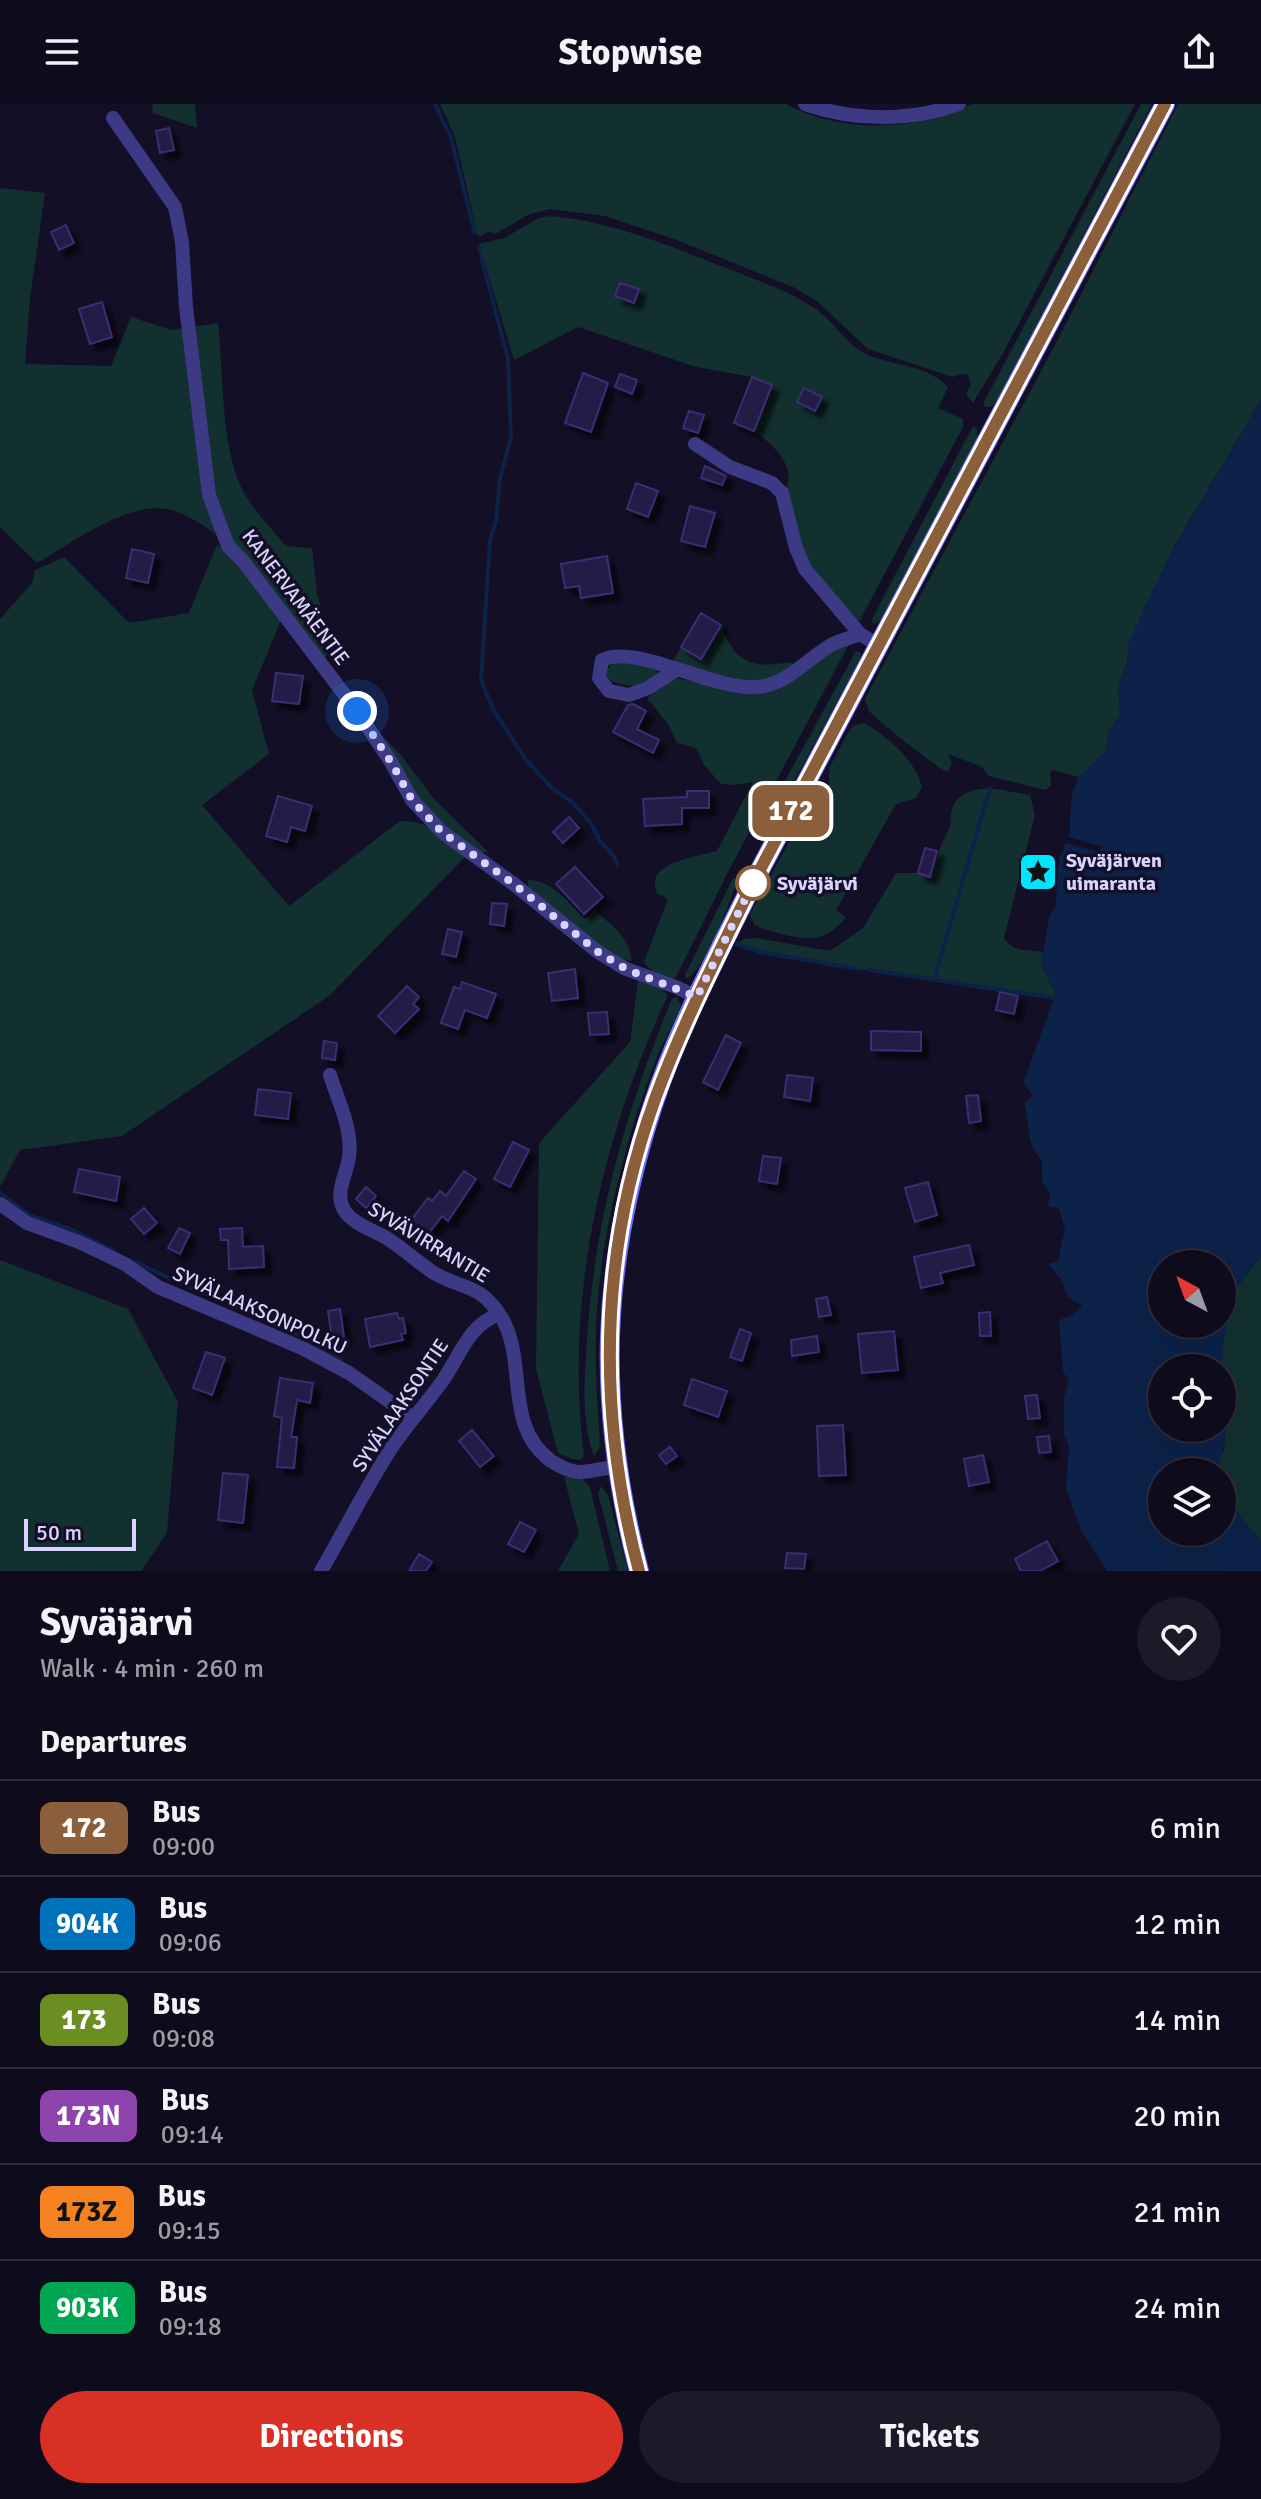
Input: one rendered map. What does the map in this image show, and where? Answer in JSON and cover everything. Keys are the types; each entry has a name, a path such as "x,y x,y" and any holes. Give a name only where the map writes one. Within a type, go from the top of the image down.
{"main road":[{"path":"639,1571 615,1467 608,1372 609,1325 626,1202 654,1103 697,997 759,872 1165,104"}],"street":[{"path":"805,104 843,114 892,117 932,112 959,104"},
{"name":"KANERVAMÄENTIE","path":"113,118 175,207 182,242 186,307 209,495 228,546 243,561 357,711 412,800 442,832 607,958 626,969 697,997"},
{"path":"695,444 730,467 772,483 782,493 799,559 860,634 880,646"},
{"path":"676,670 648,688 629,695 609,691 599,678 602,660 624,655 718,682 759,687 795,672 832,644 860,634"},
{"name":"SYVÄVIRRANTIE","path":"330,1075 348,1136 349,1158 341,1192 343,1208 352,1218 417,1258 435,1274 483,1295 499,1314 510,1336 523,1422 540,1451 565,1469 578,1472 615,1467"},
{"name":"SYVÄLAAKSONPOLKU","path":"0,1204 27,1223 125,1264 158,1287 302,1348 349,1373 413,1418"},
{"name":"SYVÄLAAKSONTIE","path":"321,1571 375,1475 443,1380 473,1330 485,1319 499,1314"}],"green space":[{"path":"152,104 195,104 197,128 153,113"},
{"path":"440,104 786,104 831,121 879,125 927,119 973,104 1135,104 1003,353 973,403 966,394 971,384 968,375 953,377 868,349 818,302 793,287 674,239 605,216 549,209 528,215 495,234 490,231 478,237 455,137"},
{"path":"1141,104 1152,104 998,399 991,407 985,407 983,404"},
{"path":"1178,104 1261,104 1261,400 1174,547 1129,643 1127,663 1118,685 1120,713 1109,732 1105,752 1079,777 1053,770 1050,773 1051,785 1046,790 988,776 982,767 948,754 952,763 945,771 873,715 865,699 1054,347"},
{"path":"0,188 45,193 30,299 25,364 111,366 131,317 172,330 185,328 220,537 185,515 156,508 138,511 102,525 37,563 0,527"},
{"path":"549,216 596,223 642,236 774,287 821,313 864,353 930,374 948,387 938,408 963,419 963,427 860,620 807,568 784,493 788,484 786,466 776,450 754,431 772,385 752,377 696,367 578,327 514,360 479,244 504,238 539,218"},
{"path":"218,323 225,414 238,480 251,504 286,546 312,548 317,594 335,653 322,658 234,547 212,495 193,327"},
{"path":"973,426 977,428 977,439 883,618 874,624 871,621"},
{"path":"217,545 241,566 282,618 252,690 269,754 202,805 289,906 400,821 429,827 466,856 329,996 122,1136 20,1150 0,1187 0,619 32,583 35,570 64,557 129,623 189,613"},
{"path":"721,625 732,648 747,660 766,665 791,662 794,665 781,675 752,681 721,677 676,664 674,659 681,647 701,658"},
{"path":"849,644 676,977 671,980 655,974 644,962 668,899 657,894 657,874 680,860 717,851 753,782 721,784 704,765 696,748 677,743 668,724 647,698 675,678 755,693 837,647"},
{"path":"856,651 861,653 860,659 777,813 771,815 768,812"},
{"path":"618,662 652,667 658,672 642,684 621,684 608,679 606,673 610,665"},
{"path":"365,718 400,754 434,799 488,852 473,852 419,806"},
{"path":"864,723 907,758 922,787 916,798 896,804 836,910 846,917 837,927 827,934 807,938 760,928 754,924 750,914 790,840 813,817 829,786 829,768 849,731 853,726"},
{"path":"990,788 1030,795 1035,815 1004,938 1016,948 1043,952 1042,968 1056,993 1053,998 858,969 760,952 737,944 744,939 756,938 830,951 863,928 896,873 918,873 930,877 950,825 954,803 968,792"},
{"path":"733,878 737,880 716,934 702,962 687,979 685,975"},
{"path":"528,880 552,888 585,919 595,911 624,939 632,961 609,952 579,930 528,886"},
{"path":"638,981 660,988 668,995 624,1105 594,1220 584,1278 579,1337 579,1397 584,1456 581,1460 572,1459 558,1453 536,1369 539,1143 630,1042"},
{"path":"676,997 681,1005 660,1050 636,1117 616,1188 602,1260 596,1330 600,1441 594,1456 586,1419 585,1378 590,1306 603,1216 639,1086 672,999"},
{"path":"1261,1257 1261,1541 1236,1510 1236,1458 1220,1458 1224,1442 1236,1442 1236,1354 1222,1354 1224,1338 1236,1338 1236,1288"},
{"path":"0,1260 128,1309 178,1402 167,1533 141,1571 0,1571"},
{"path":"564,1477 582,1478 590,1487 610,1571 558,1571 579,1534"},
{"path":"601,1486 608,1495 628,1571 618,1571 598,1493"}],"water":[{"path":"1261,400 1261,1257 1236,1288 1236,1250 1148,1250 1148,1338 1224,1338 1222,1354 1148,1354 1148,1442 1224,1442 1220,1458 1148,1458 1148,1546 1236,1546 1236,1512 1261,1541 1261,1571 1107,1571 1081,1530 1066,1489 1069,1447 1064,1433 1064,1398 1069,1380 1063,1372 1059,1320 1073,1315 1082,1305 1068,1298 1061,1279 1048,1264 1058,1261 1065,1229 1059,1208 1048,1207 1050,1193 1042,1182 1042,1161 1030,1140 1024,1103 1033,1096 1023,1083 1056,993 1042,968 1042,957 1050,914 1055,908 1059,859 1070,832 1073,791 1079,777 1105,752 1109,732 1120,713 1118,685 1127,663 1129,643 1174,548"}],"pier":[{"path":"1064,836 1101,846 1100,852 1061,842"}],"building":[{"path":"169,128 174,150 160,153 156,131"},
{"path":"66,225 74,243 59,250 51,232"},
{"path":"620,283 639,289 634,303 615,296"},
{"path":"102,302 112,337 90,344 79,309"},
{"path":"583,373 608,383 591,432 565,423"},
{"path":"620,374 637,380 632,394 615,387"},
{"path":"752,377 772,385 754,431 734,423"},
{"path":"804,388 822,397 815,411 797,402"},
{"path":"689,411 704,415 698,433 683,428"},
{"path":"705,466 726,476 722,485 701,478"},
{"path":"636,483 658,491 648,517 627,509"},
{"path":"690,506 715,513 705,547 681,541"},
{"path":"132,549 154,554 148,583 126,578"},
{"path":"607,556 613,593 581,598 579,586 565,588 561,564"},
{"path":"701,613 721,625 701,659 681,647"},
{"path":"276,673 303,676 299,704 272,701"},
{"path":"633,704 646,711 637,729 659,740 653,753 613,732 628,705"},
{"path":"687,791 709,791 709,808 682,808 682,824 645,826 643,799 687,797"},
{"path":"278,796 312,806 305,831 291,827 287,842 266,836"},
{"path":"569,817 579,828 563,843 553,832"},
{"path":"925,848 937,851 930,877 918,873"},
{"path":"575,867 603,897 584,914 556,884"},
{"path":"492,903 507,904 504,926 490,924"},
{"path":"448,929 462,932 456,957 442,954"},
{"path":"575,969 578,998 552,1001 548,973"},
{"path":"462,982 496,994 487,1018 465,1010 458,1029 441,1023 454,987 460,989"},
{"path":"407,986 419,997 413,1004 419,1009 395,1033 378,1016"},
{"path":"1000,992 1018,996 1014,1014 996,1010"},
{"path":"607,1012 609,1034 590,1035 588,1013"},
{"path":"871,1031 921,1032 921,1051 871,1050"},
{"path":"726,1035 741,1043 718,1090 703,1082"},
{"path":"324,1041 337,1043 335,1060 322,1058"},
{"path":"787,1075 813,1078 810,1101 784,1097"},
{"path":"258,1089 291,1093 288,1119 255,1115"},
{"path":"978,1095 981,1121 969,1123 966,1096"},
{"path":"513,1142 529,1150 510,1187 494,1179"},
{"path":"763,1156 781,1158 777,1184 759,1181"},
{"path":"79,1169 120,1177 116,1201 74,1192"},
{"path":"464,1171 476,1179 448,1221 442,1216 426,1237 409,1223 428,1198 432,1201 440,1191 446,1196"},
{"path":"928,1182 937,1215 915,1222 905,1188"},
{"path":"366,1187 376,1196 366,1208 356,1199"},
{"path":"144,1208 157,1223 144,1234 131,1219"},
{"path":"179,1228 190,1233 180,1254 168,1248"},
{"path":"242,1228 243,1247 263,1246 264,1267 229,1269 228,1240 221,1240 220,1229"},
{"path":"969,1245 974,1265 940,1273 943,1283 921,1288 914,1257"},
{"path":"827,1297 831,1315 819,1317 816,1299"},
{"path":"340,1309 344,1337 332,1339 328,1311"},
{"path":"990,1312 991,1336 980,1336 979,1313"},
{"path":"397,1313 399,1319 403,1318 406,1333 401,1334 403,1340 370,1347 365,1319"},
{"path":"740,1329 751,1333 742,1361 730,1357"},
{"path":"894,1331 898,1370 862,1373 858,1334"},
{"path":"817,1336 819,1352 792,1356 791,1340"},
{"path":"206,1352 225,1358 212,1395 193,1388"},
{"path":"280,1378 313,1383 310,1403 297,1400 291,1437 297,1437 294,1468 277,1467 282,1418 274,1416"},
{"path":"692,1379 727,1391 718,1417 684,1405"},
{"path":"1037,1395 1040,1418 1028,1419 1025,1396"},
{"path":"843,1425 846,1475 819,1476 817,1426"},
{"path":"472,1430 494,1456 480,1467 459,1441"},
{"path":"1049,1436 1051,1452 1039,1453 1037,1437"},
{"path":"670,1447 677,1456 666,1464 659,1455"},
{"path":"983,1455 989,1482 969,1486 964,1459"},
{"path":"223,1473 248,1475 243,1523 218,1520"},
{"path":"520,1522 536,1530 524,1552 508,1544"},
{"path":"1047,1541 1058,1561 1040,1571 1021,1571 1015,1559"},
{"path":"787,1553 806,1554 804,1569 785,1568"},
{"path":"419,1554 432,1562 426,1571 409,1571"}],"waterway":[{"path":"435,104 451,138 475,233"},
{"path":"479,248 508,359 511,438 500,478 496,521 490,540 481,680 494,711 526,760 591,823 617,865"},
{"path":"934,980 990,788"},
{"path":"737,944 760,952 858,969"},
{"path":"870,970 1053,998"},
{"path":"0,1193 31,1216 73,1230 114,1251"},
{"path":"136,1262 287,1328 341,1360"}],"bus line":[{"name":"172","path":"639,1571 615,1467 608,1372 609,1325 626,1202 654,1103 697,997 753,883 1165,104"}],"place":[{"name":"Syväjärven uimaranta","path":"1038,872"},
{"name":"Syväjärvi","path":"753,883"}],"route":[{"path":"357,711 412,800 442,832 515,885 598,952 626,969 697,997 753,883"}]}
